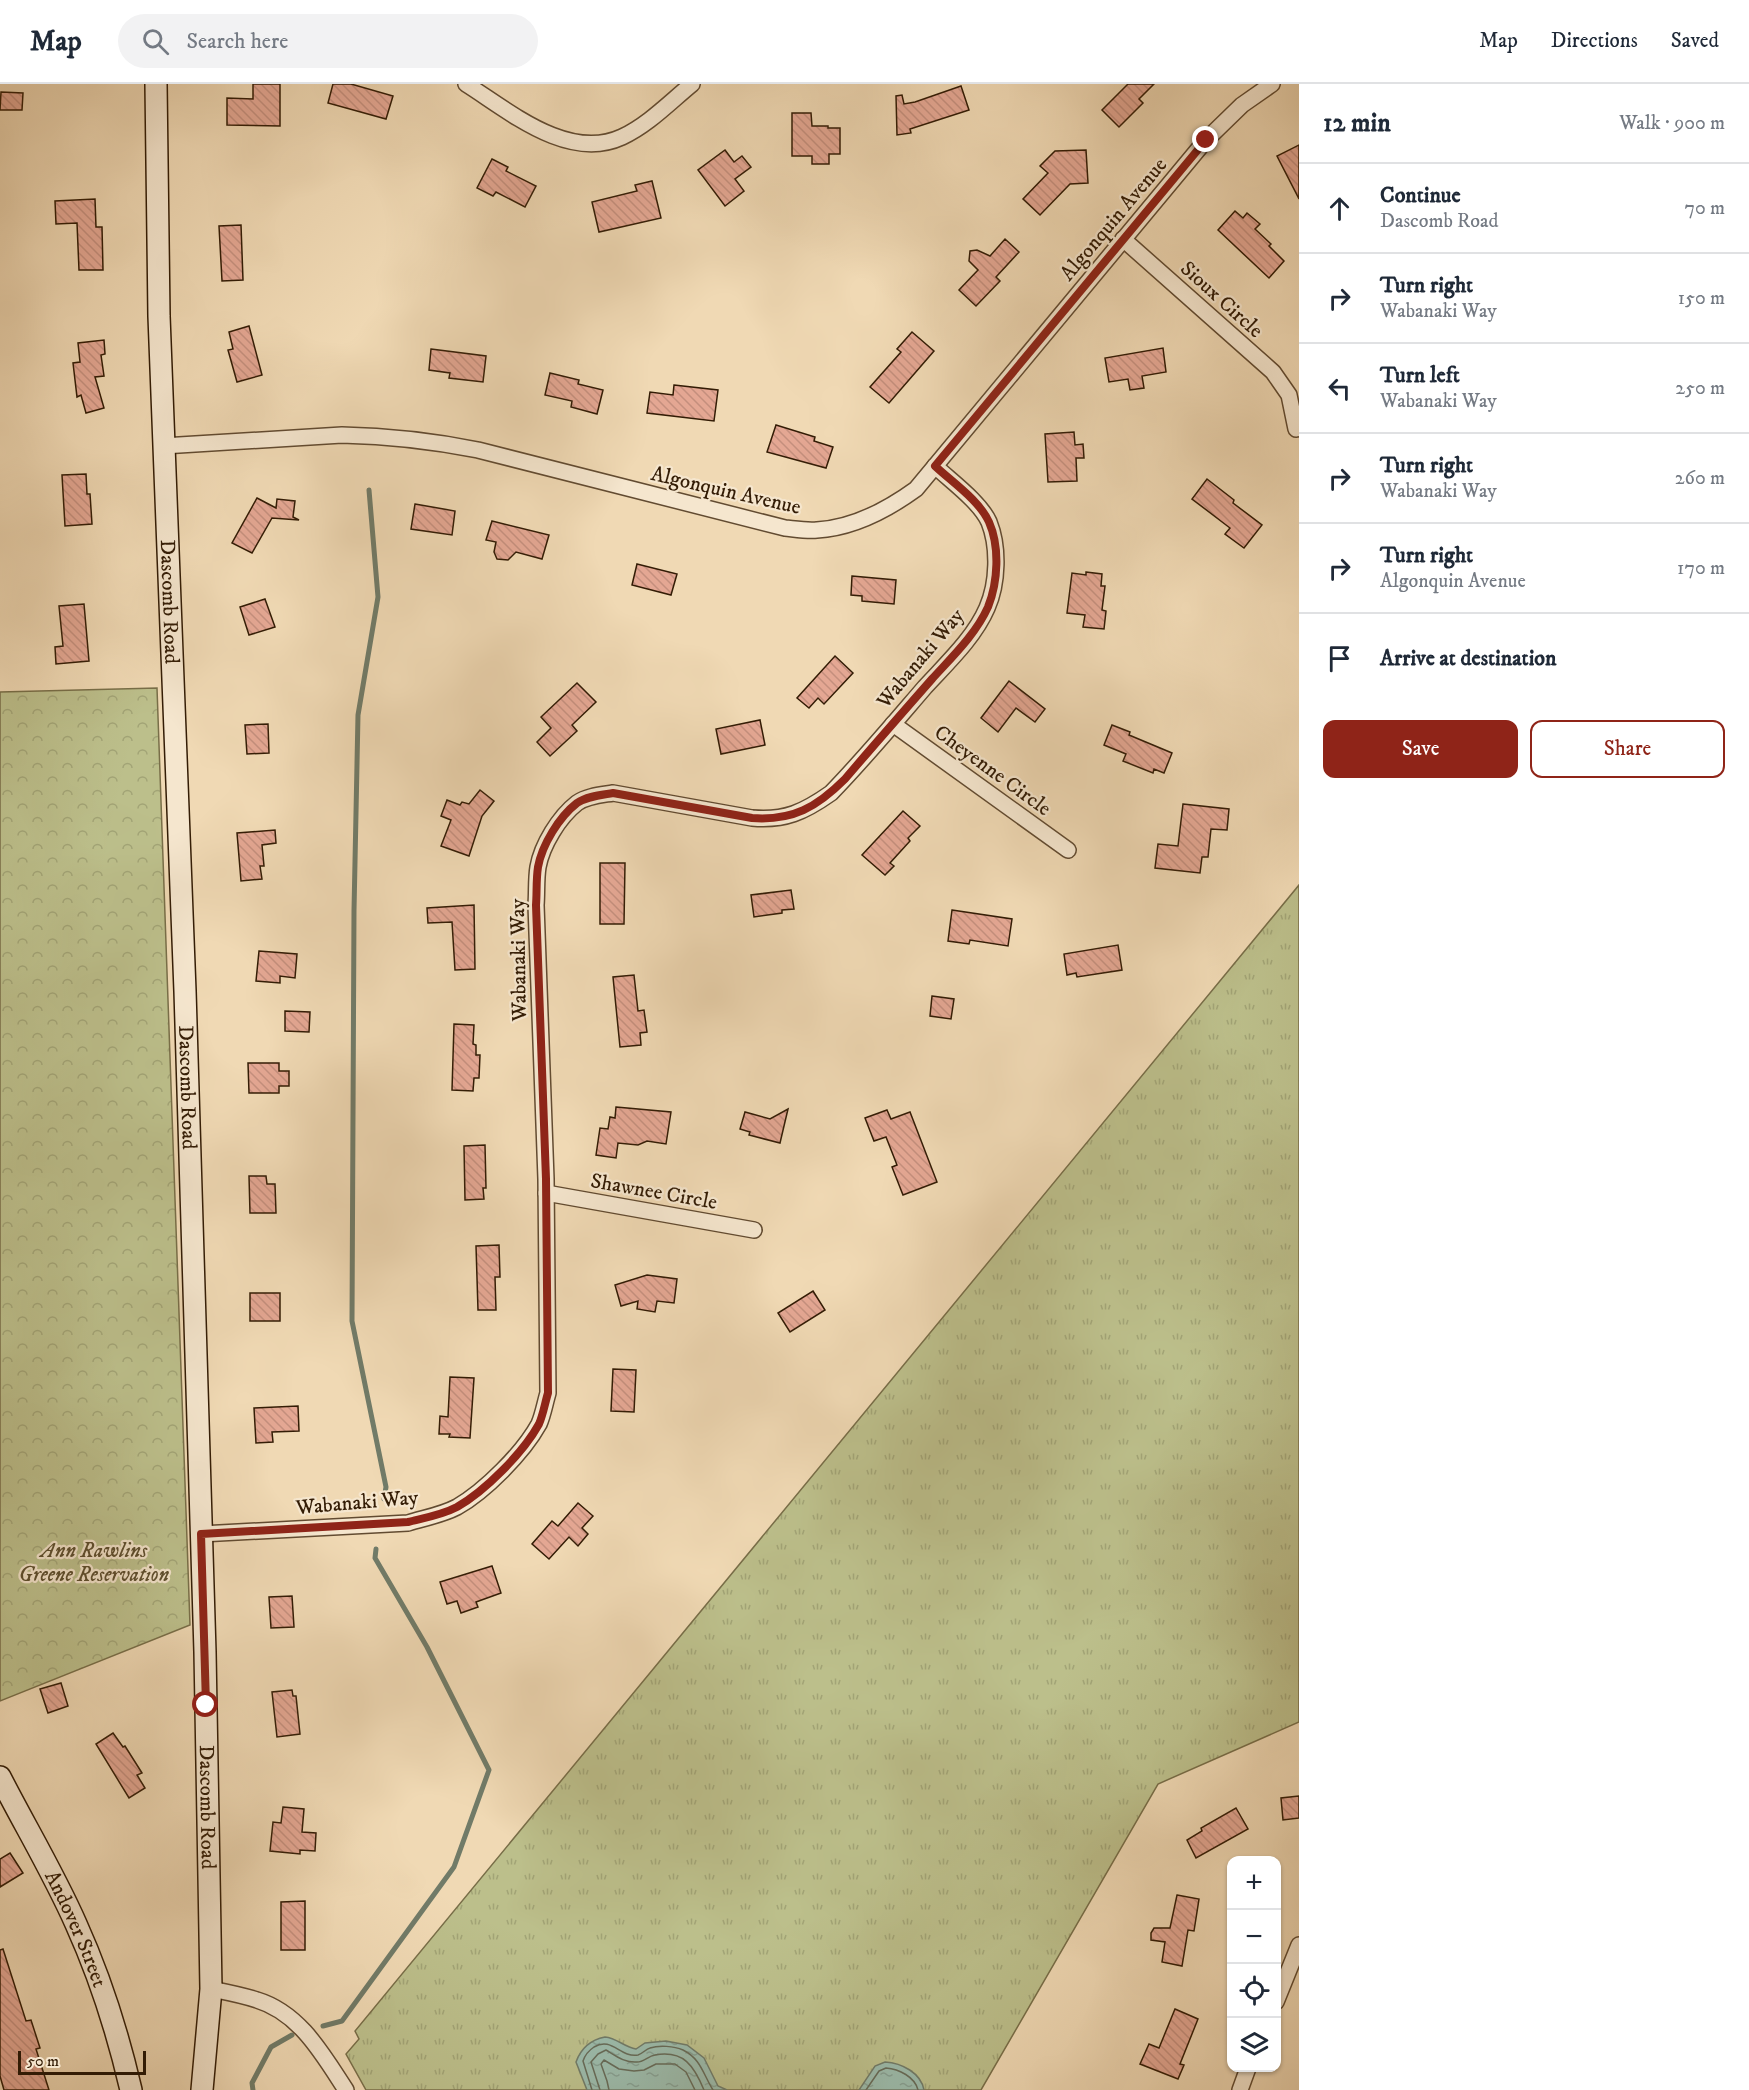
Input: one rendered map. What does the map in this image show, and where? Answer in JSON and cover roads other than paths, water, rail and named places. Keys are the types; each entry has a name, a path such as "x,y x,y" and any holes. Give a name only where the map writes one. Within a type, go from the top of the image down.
{"main road":[{"name":"Dascomb Road","path":"156,84 163,446 185,1003 201,1534 211,1989 202,2090"},
{"name":"Andover Street","path":"0,1777 76,1924 122,2049 131,2090"}],"street":[{"path":"466,84 542,130 570,142 595,144 609,142 638,128 692,84"},
{"name":"Algonquin Avenue","path":"163,446 342,435 439,442 785,528 817,531 864,519 895,504 915,489 1206,140 1242,105 1272,84"},
{"name":"Sioux Circle","path":"1123,239 1273,372 1289,395 1296,429"},
{"name":"Wabanaki Way","path":"201,1534 408,1522 438,1515 456,1508 496,1476 517,1454 539,1424 548,1393 546,1193 536,905 538,867 547,842 563,818 578,803 594,796 613,793 752,818 771,819 786,818 813,806 831,794 968,639 987,608 994,587 996,562 988,520 977,505 935,466"},
{"name":"Cheyenne Circle","path":"893,724 1068,850"},
{"name":"Shawnee Circle","path":"546,1193 754,1230"},
{"path":"1281,1990 1299,1945"},
{"path":"211,1989 259,2000 285,2014 312,2038 346,2090"},
{"path":"1240,2090 1246,2072"}],"water":[{"path":"605,2037 636,2049 645,2043 666,2041 687,2045 704,2058 718,2086 727,2090 587,2090 576,2062 587,2045"},
{"path":"885,2062 898,2064 910,2070 919,2079 924,2090 859,2090 875,2066"}],"waterway":[{"path":"369,490 378,597 358,715 354,911 352,1321 386,1487 384,1499"},
{"path":"323,2026 342,2021 454,1867 489,1770 427,1647 375,1558 376,1549"},
{"path":"253,2090 252,2083 271,2047 292,2035"}],"park label":[{"name":"Ann Rawlins Greene Reservation","path":"94,1562"}]}
